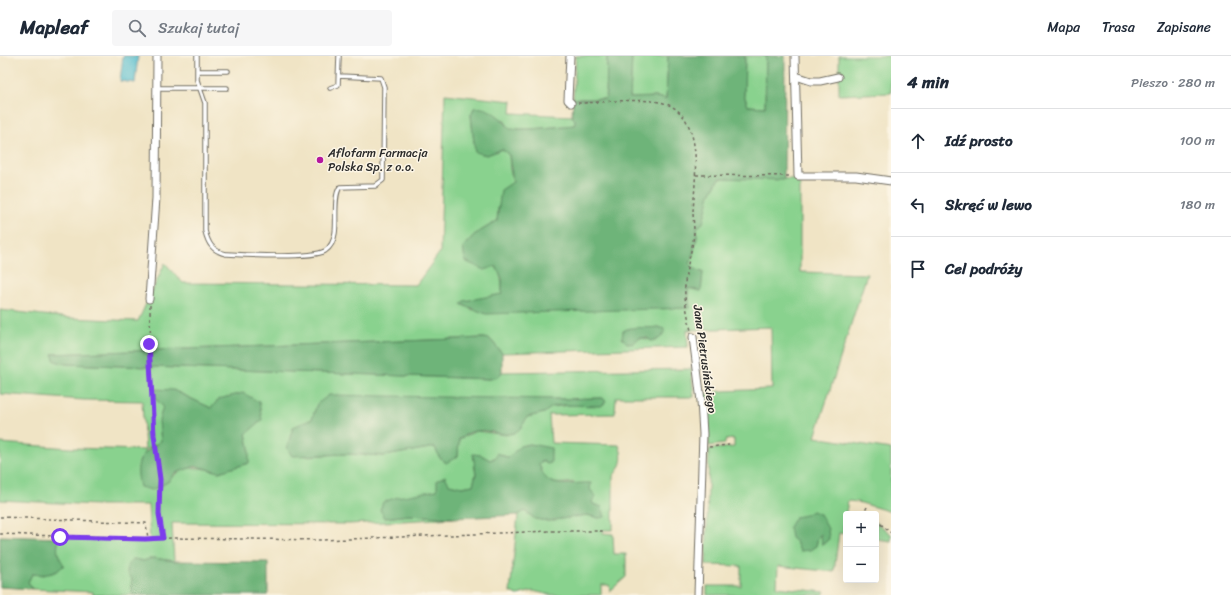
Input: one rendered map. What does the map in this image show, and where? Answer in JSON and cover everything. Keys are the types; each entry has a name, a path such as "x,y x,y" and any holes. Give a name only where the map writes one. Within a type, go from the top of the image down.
{"street":[{"path":"149,299 156,198 157,56"},
{"path":"570,56 568,100 570,103"},
{"path":"795,56 798,176 856,176 891,181"},
{"path":"796,76 811,81 820,81 838,77"},
{"name":"Jana Pietrusińskiego","path":"693,337 703,418 698,595"}],"lane":[{"path":"197,56 199,88 205,103 204,223 209,244 219,252 226,254 308,255 324,251 333,241 335,234 337,195 340,187 375,186 383,180 384,86 382,78 339,76"},
{"path":"330,88 338,85 339,56"},
{"path":"197,71 228,71"},
{"path":"157,88 228,88"}],"path":[{"name":"Jana Pietrusińskiego","path":"570,103 643,100 657,101 670,105 681,114 691,131 695,153 696,174 694,232 686,268 684,288 693,337"},
{"path":"696,174 798,176"},
{"path":"149,299 151,318 149,344 151,392 160,479 159,514 163,538"},
{"path":"709,447 729,445"},
{"path":"865,511 867,507"},
{"path":"0,517 146,523 149,539"},
{"path":"879,523 891,533"},
{"path":"0,534 149,539 323,540 551,531 603,531"}],"green space":[{"path":"576,56 607,56 606,99 573,99"},
{"path":"607,56 632,56 630,98 656,97 666,99 668,56 745,56 744,95 748,106 765,107 766,56 785,56 784,180 719,178 710,194 703,223 697,227 697,238 690,265 696,270 703,272 701,291 688,288 690,308 486,314 461,304 464,301 502,294 502,279 496,266 484,270 465,261 463,247 474,235 497,221 501,190 513,182 509,155 502,149 487,155 475,152 471,115 474,108 490,111 499,117 510,129 532,129 575,125 575,120 572,116 573,99 606,99"},
{"path":"632,56 668,56 666,99 656,97 630,98"},
{"path":"745,56 766,56 765,107 748,106 744,95"},
{"path":"839,56 891,56 891,93 839,95"},
{"path":"445,94 512,101 511,113 572,116 575,120 575,125 532,129 510,129 504,120 474,108 471,115 475,152 487,155 502,149 509,155 513,183 498,208 497,221 474,235 463,247 493,264 500,275 502,283 502,294 471,300 461,304 473,310 690,308 687,288 701,291 703,272 696,270 690,265 697,238 697,227 710,194 719,178 800,179 800,272 867,274 815,437 891,449 891,512 858,502 848,501 846,511 843,511 843,534 839,533 834,572 778,566 777,587 825,592 823,595 707,595 707,586 741,586 741,566 706,565 709,449 734,447 734,439 725,440 725,444 709,446 705,394 721,391 772,389 771,327 687,330 688,347 502,353 490,339 484,338 52,354 66,364 490,379 498,377 502,372 691,369 694,397 616,397 615,414 549,415 551,443 619,445 621,450 621,462 613,476 613,530 603,530 603,533 613,534 614,554 626,554 626,577 610,591 609,585 601,585 601,595 551,595 533,591 517,595 510,592 518,515 525,511 535,519 548,521 587,515 599,518 592,501 574,482 550,482 544,475 539,462 543,461 547,464 551,449 530,444 520,446 508,458 501,454 490,460 481,455 474,465 476,474 473,485 462,487 448,484 445,476 437,490 421,494 385,518 409,515 454,518 349,524 172,523 174,561 153,558 143,561 134,559 128,564 132,579 131,587 133,595 93,595 93,592 33,589 28,582 32,574 44,575 59,557 56,546 60,538 150,542 148,505 96,505 0,500 0,443 70,448 145,450 142,401 84,400 0,394 0,310 70,318 138,321 165,263 183,283 416,285 440,252","holes":["658,327 652,341 643,338 634,341 623,334 636,330","173,390 211,408 262,420 246,433 249,447 219,472 198,468 185,469 179,472 168,482 145,450 161,441 161,414 165,403","603,398 606,402 601,406 582,404 552,407 544,413 527,417 507,435 476,431 459,439 458,456 439,457 435,447 385,456 345,454 304,456 312,419 317,404","820,514 829,539 822,545 822,534 818,537 816,546 800,551 796,542"]},
{"path":"658,327 664,329 664,334 659,339 652,341 647,338 639,338 632,344 627,343 622,338 623,331 627,329"},
{"path":"484,338 490,339 502,353 502,372 498,377 490,379 66,364 55,361 52,354"},
{"path":"155,389 173,390 211,408 219,399 243,393 259,402 262,420 246,434 249,447 249,463 219,472 196,466 175,473 168,482 152,490 140,487 138,478 138,464 140,459 148,450 161,441 159,421 163,406 156,400"},
{"path":"329,395 555,399 603,398 606,402 601,406 562,405 552,407 544,413 527,417 522,426 511,434 484,431 472,432 459,439 458,456 446,463 439,457 435,447 385,456 345,454 292,456 287,448 293,427 312,419 317,404"},
{"path":"530,444 551,448 551,463 547,464 543,461 539,463 542,472 547,479 558,484 591,483 590,489 596,497 592,501 593,504 602,507 605,517 599,518 587,515 548,521 535,519 525,511 518,515 454,518 409,515 385,518 380,510 383,502 398,497 437,490 437,480 445,476 449,484 462,487 473,485 476,474 473,454 481,455 490,460 495,458 497,453 508,458 520,446"},
{"path":"812,511 820,514 828,529 829,539 822,545 821,534 818,537 816,546 810,550 800,551 796,542 791,538 789,527 795,517 806,515"},
{"path":"879,524 891,534 891,541 879,539"},
{"path":"0,536 60,538 58,552 64,565 54,573 32,574 28,582 33,589 0,587"},
{"path":"153,558 174,561 268,562 268,595 133,595 131,587 132,579 127,573 128,564 134,559 143,561"}],"water":[{"path":"123,56 138,56 135,83 120,81"}],"place":[{"name":"Aflofarm Farmacja Polska Sp. z o.o.","path":"320,160"}],"route":[{"path":"60,537 163,538 159,514 160,479 154,435 149,344"}]}
